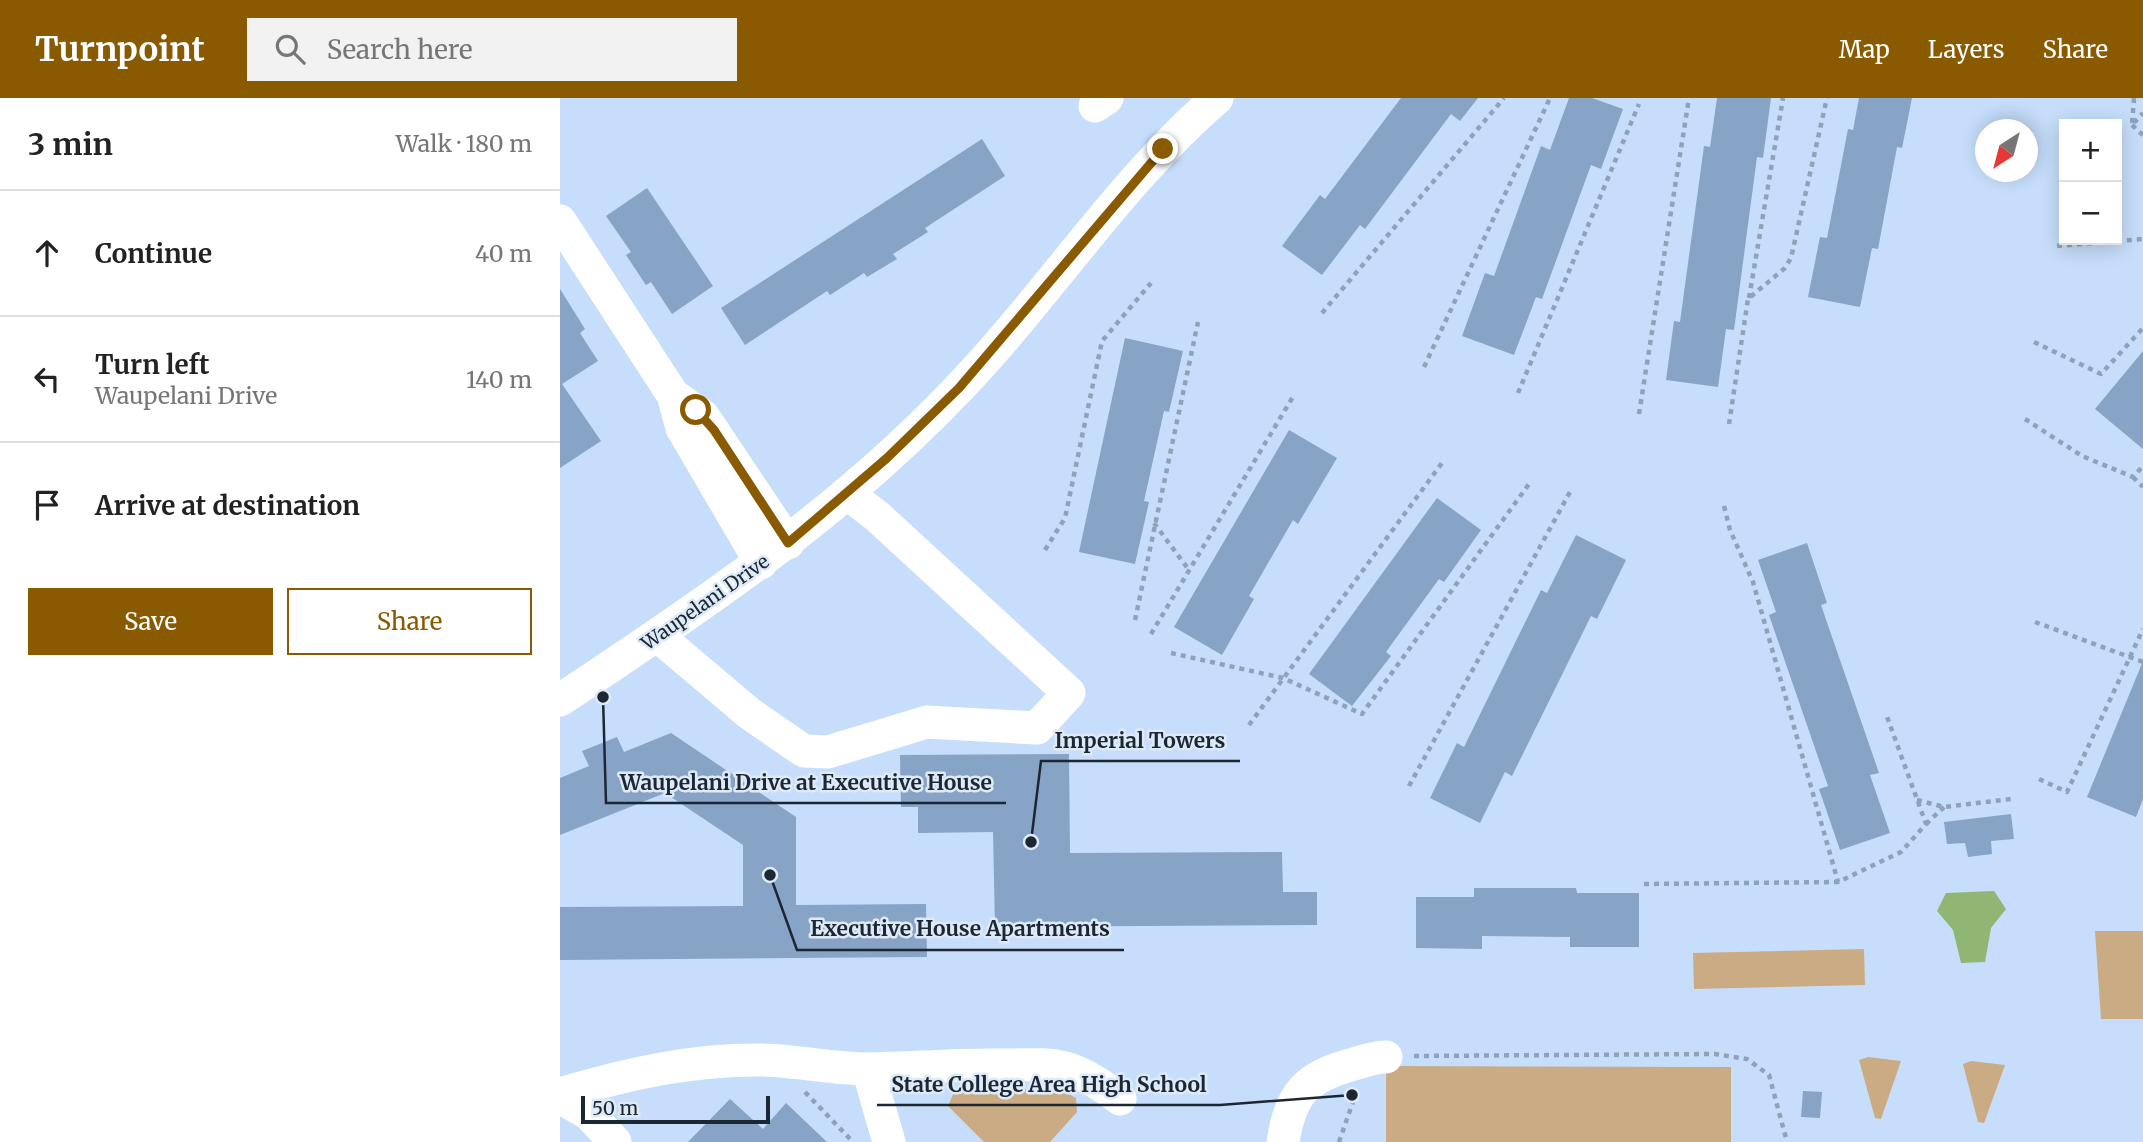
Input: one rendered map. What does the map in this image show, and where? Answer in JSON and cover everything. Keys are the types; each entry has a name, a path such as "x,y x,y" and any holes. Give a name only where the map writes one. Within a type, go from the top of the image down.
{"street":[{"name":"Waupelani Drive","path":"560,700 761,563 847,493 967,380 1152,161 1217,98"},
{"path":"560,221 673,395 682,428 761,563"},
{"path":"673,395 703,416 788,543"},
{"path":"657,636 787,742 804,751 828,752 927,722 1037,728 1069,693 878,517 847,493"},
{"path":"1283,1142 1289,1111 1305,1087 1323,1072 1375,1059"},
{"path":"560,1096 622,1075 712,1063 764,1060 816,1067 868,1069 948,1064 1042,1065 1063,1068 1086,1077 1120,1099"},
{"path":"868,1069 889,1142"},
{"path":"560,1096 589,1114 615,1142"}],"path":[{"path":"1322,313 1504,98"},
{"path":"1424,367 1550,98"},
{"path":"1639,414 1689,98"},
{"path":"1729,424 1783,98"},
{"path":"1748,299 1785,268 1791,258 1827,98"},
{"path":"2132,125 2134,98"},
{"path":"1518,393 1640,104"},
{"path":"2132,125 2143,114"},
{"path":"2132,125 2143,135"},
{"path":"2057,246 2143,239"},
{"path":"1045,550 1065,518 1101,341 1151,283"},
{"path":"1135,620 1198,322"},
{"path":"2034,342 2101,374 2142,332"},
{"path":"1151,634 1294,395"},
{"path":"2025,419 2082,456 2133,477 2143,487"},
{"path":"1249,726 1442,463"},
{"path":"2133,477 2143,466"},
{"path":"1171,653 1283,678 1362,714 1529,484"},
{"path":"1409,786 1570,492"},
{"path":"1724,506 1730,530 1754,582 1838,882"},
{"path":"1154,523 1189,569"},
{"path":"2035,622 2143,663"},
{"path":"2039,779 2067,792 2143,629"},
{"path":"1886,714 1926,824"},
{"path":"1917,800 1944,807 2011,799"},
{"path":"1644,884 1838,882 1901,852 1944,807"},
{"path":"1339,1142 1375,1059 1715,1054 1747,1059 1769,1075 1787,1142"},
{"path":"793,1091 803,1090 853,1142"}],"shaded area":[{"path":"1994,891 2006,909 1991,928 1985,962 1961,963 1953,930 1937,911 1946,893"},
{"path":"2095,931 2143,931 2143,1019 2101,1019"},
{"path":"1864,949 1865,985 1694,989 1693,953"},
{"path":"1868,1057 1901,1061 1881,1119 1875,1118 1859,1060"},
{"path":"1971,1061 2005,1065 1984,1123 1978,1122 1963,1064"},
{"path":"1386,1066 1731,1067 1731,1142 1386,1142"},
{"path":"962,1087 1061,1090 1076,1098 1077,1112 1050,1142 984,1142 948,1106 955,1090"}],"building":[{"path":"1401,98 1478,98 1460,121 1451,114 1365,229 1360,225 1322,275 1282,246 1320,195 1325,199"},
{"path":"1569,98 1592,98 1623,109 1601,169 1591,165 1542,299 1536,297 1514,355 1462,336 1485,273 1494,276 1541,146 1550,150"},
{"path":"1717,98 1771,98 1763,158 1757,157 1734,330 1726,329 1718,387 1666,380 1674,321 1680,322 1704,146 1710,147"},
{"path":"1859,98 1912,98 1902,148 1897,147 1878,249 1872,248 1860,307 1808,297 1820,237 1827,238 1848,129 1853,130"},
{"path":"982,139 1005,176 925,228 928,232 893,254 897,259 867,277 864,273 830,295 827,291 745,345 721,308"},
{"path":"647,188 713,286 672,314 651,282 646,285 626,255 631,252 606,216"},
{"path":"560,289 585,329 580,333 598,361 562,384 601,441 560,468"},
{"path":"1125,338 1183,351 1169,412 1164,411 1144,501 1149,502 1135,564 1079,552"},
{"path":"2143,351 2143,449 2095,409"},
{"path":"1289,430 1337,458 1298,524 1293,520 1249,596 1254,599 1222,655 1174,627"},
{"path":"1437,498 1481,530 1444,582 1439,579 1386,652 1391,656 1352,706 1309,674"},
{"path":"1576,535 1626,560 1597,619 1591,616 1512,776 1505,772 1480,823 1430,798 1457,743 1464,747 1541,590 1547,593"},
{"path":"1807,543 1827,603 1821,605 1879,773 1870,775 1890,833 1840,850 1819,789 1828,786 1769,615 1776,612 1758,560"},
{"path":"2143,661 2143,799 2136,817 2087,797"},
{"path":"671,733 796,817 796,905 926,904 927,957 560,960 560,907 743,906 743,845 665,793 560,835 560,778 589,766 582,751 617,737 624,752"},
{"path":"1069,754 1070,853 1282,852 1283,892 1317,892 1317,925 995,927 993,832 918,833 918,807 901,807 900,755"},
{"path":"2011,814 2014,839 1991,841 1992,854 1968,857 1965,843 1947,844 1944,822"},
{"path":"1474,888 1576,888 1577,893 1639,893 1639,947 1570,947 1570,937 1482,936 1482,949 1416,948 1416,897 1474,897"},
{"path":"1803,1091 1822,1092 1820,1118 1801,1117"},
{"path":"730,1099 763,1129 786,1103 827,1142 688,1142"}],"place":[{"name":"Waupelani Drive at Executive House","path":"603,697"},
{"name":"Imperial Towers","path":"1031,842"},
{"name":"Executive House Apartments","path":"770,875"},
{"name":"State College Area High School","path":"1352,1095"}],"route":[{"path":"696,410 714,430 788,543 887,458 959,388 1004,339 1163,149"}]}
